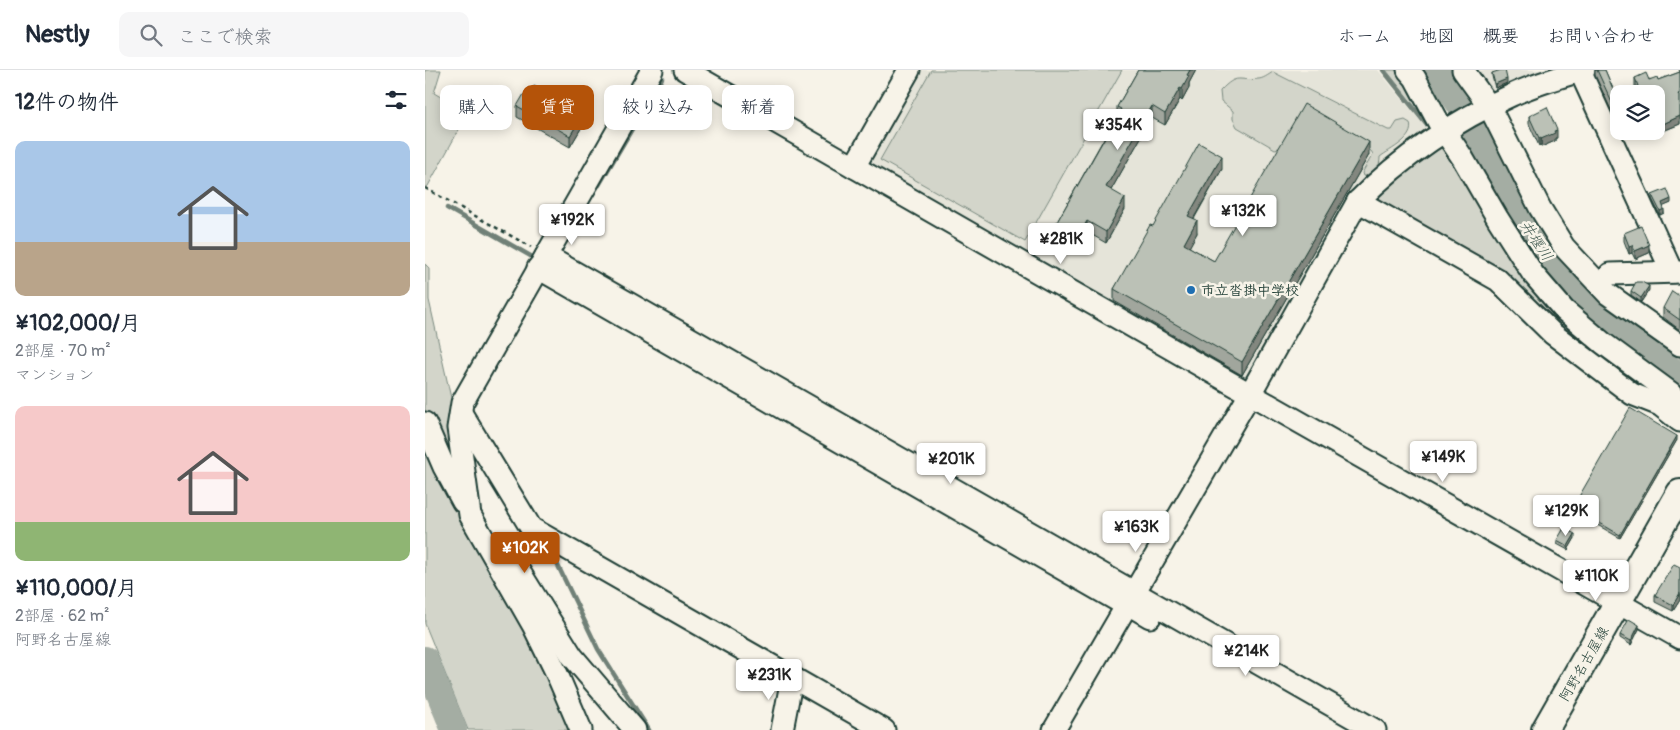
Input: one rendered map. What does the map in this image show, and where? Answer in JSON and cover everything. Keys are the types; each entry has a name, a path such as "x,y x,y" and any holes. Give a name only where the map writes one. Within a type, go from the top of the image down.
{"main road":[{"name":"阿野名古屋線","path":"1545,730 1619,603 1680,492"}],"street":[{"path":"470,515 458,428 462,403 652,70"},
{"path":"685,70 1680,638"},
{"path":"853,167 909,70"},
{"path":"1407,70 1415,78 1498,219 1533,274 1558,303 1603,343 1671,393 1680,405"},
{"path":"1463,70 1487,107 1540,208 1564,248 1608,294 1680,345"},
{"path":"1053,730 1250,394 1358,201 1380,178 1446,131 1513,94 1531,78 1582,71 1676,272 1610,274"},
{"path":"1358,201 1498,280 1553,334 1632,394 1660,405 1680,421"},
{"path":"542,262 1120,602 1131,599 1375,730"},
{"path":"461,414 531,528 884,730"},
{"path":"425,423 444,467 533,625 581,730"},
{"path":"497,561 511,558 572,656 635,730"},
{"path":"1131,599 1348,730"},
{"path":"782,730 792,678"}],"path":[{"path":"425,188 542,262"}],"shaded area":[{"path":"425,70 441,70 434,93 440,97 440,130 459,130 428,186 425,188"},
{"name":"市立沓掛中学校","path":"916,70 1378,70 1427,129 1422,132 1426,137 1380,171 1245,383 864,164"},
{"path":"931,70 1122,70 1025,242 880,160"},
{"path":"1386,70 1404,70 1432,128"},
{"path":"1478,70 1545,70 1548,76 1495,97"},
{"path":"1273,72 1388,130 1392,130 1397,122 1405,120 1410,123 1411,129 1409,134 1401,143 1380,157 1378,168 1371,176 1363,176 1362,173 1373,154 1371,151 1306,115 1279,148 1275,149 1237,127 1233,119 1233,111 1221,101 1220,91 1235,80 1260,79"},
{"path":"1499,136 1543,222 1680,353 1680,371 1590,301 1597,295 1593,292 1587,298 1555,262 1529,223 1495,163 1487,142"},
{"path":"1445,141 1533,282 1658,387 1649,396 1368,195"},
{"path":"425,264 429,268 429,300 453,407 465,498 425,415"},
{"path":"425,433 520,616 569,730 468,730 425,624"}],"building":[{"path":"1138,70 1190,70 1182,89 1180,88 1165,114 1152,106 1106,187 1125,198 1106,232 1087,221 1075,242 1053,229 1121,109 1117,107"},
{"path":"1505,70 1507,79 1495,84 1492,73"},
{"path":"1597,70 1605,70 1611,85 1610,98"},
{"path":"1680,72 1680,116 1665,123 1665,85 1638,85 1635,78 1646,73 1649,80 1657,77 1658,80"},
{"path":"522,97 522,109 517,106"},
{"path":"1304,104 1369,142 1242,362 1114,289 1150,225 1153,226 1199,143 1222,156 1188,216 1197,220 1184,244 1214,261"},
{"path":"1547,107 1557,130 1554,131 1555,133 1541,139 1529,116"},
{"path":"559,130 574,130 570,136"},
{"path":"1667,189 1671,199 1662,203 1664,209 1660,211 1652,195"},
{"path":"1641,226 1649,245 1635,251 1632,245 1629,246 1624,233"},
{"path":"1636,282 1642,282 1649,286 1641,298 1631,291"},
{"path":"1672,291 1678,295 1680,291 1680,320 1663,308"},
{"path":"1630,408 1677,436 1620,535 1573,507"},
{"path":"1564,528 1575,534 1568,546 1557,540"},
{"path":"1674,564 1680,567 1680,593 1673,605 1655,595"},
{"path":"1629,619 1639,625 1631,641 1620,635"}],"waterway":[{"path":"1383,70 1426,124"},
{"name":"井堰川","path":"1435,70 1451,91 1464,113 1526,228 1551,264 1599,314 1680,376"},
{"path":"599,185 662,78"},
{"path":"447,208 534,258"},
{"path":"1585,302 1595,293"},
{"path":"550,549 598,649 649,730"},
{"path":"425,659 454,730"}],"place":[{"name":"市立沓掛中学校","path":"1191,290"}]}
